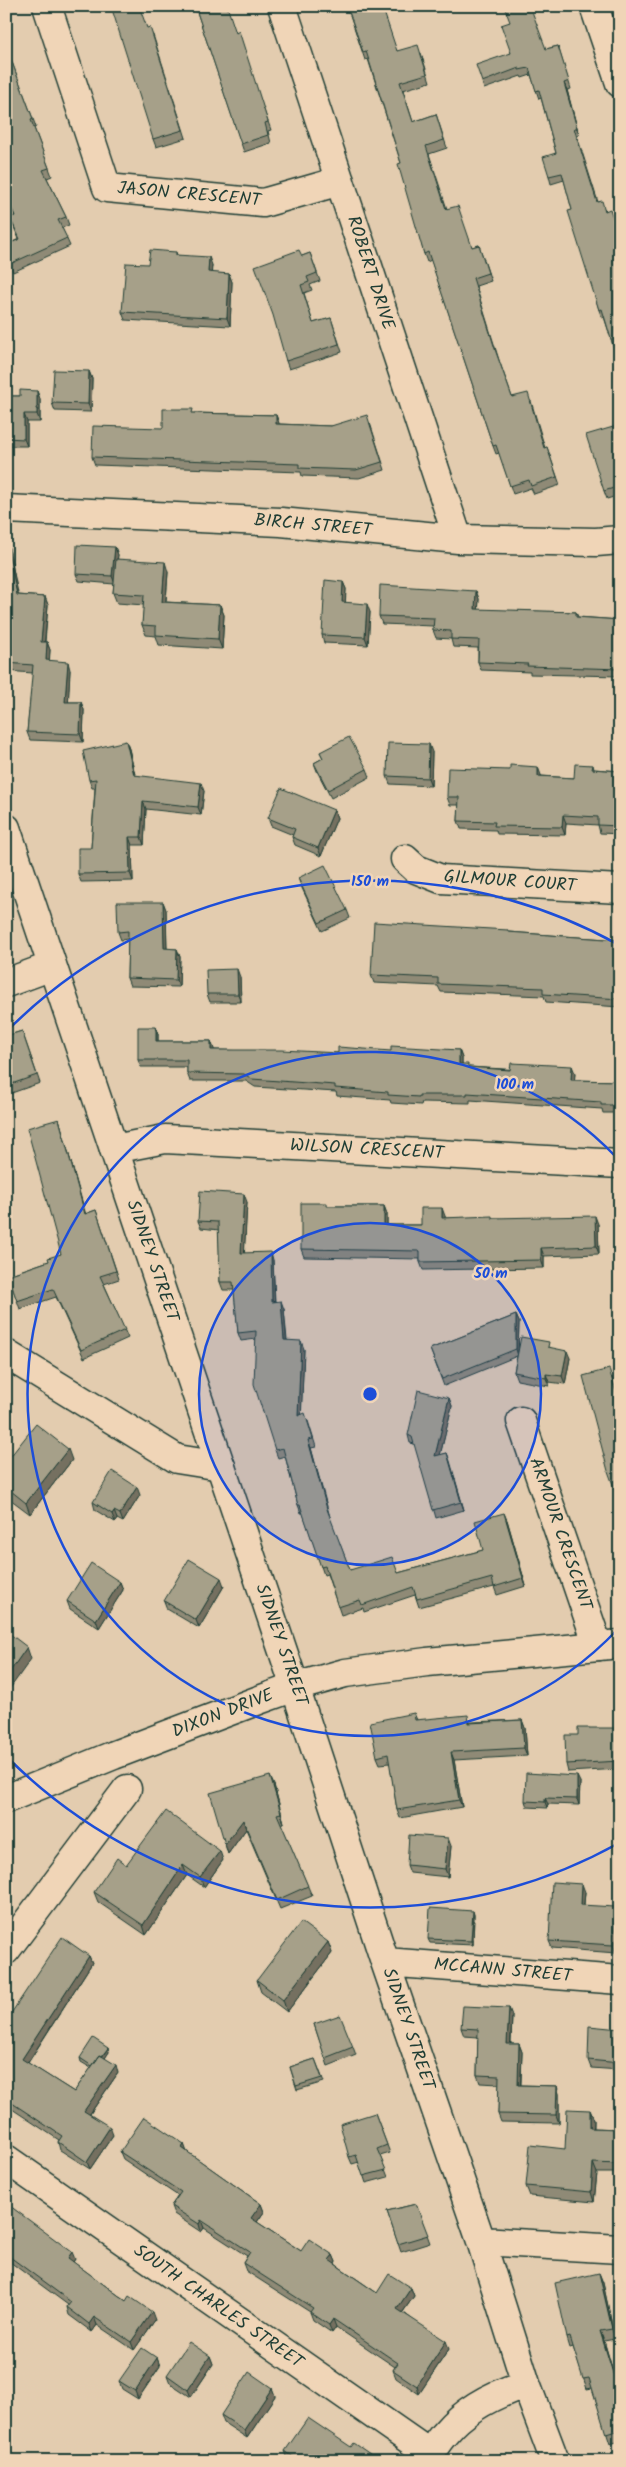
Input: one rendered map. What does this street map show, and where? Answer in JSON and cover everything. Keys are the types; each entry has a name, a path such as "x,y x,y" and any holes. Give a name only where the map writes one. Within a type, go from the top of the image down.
{"street":[{"name":"JASON CRESCENT","path":"47,6 107,188 263,203 340,181"},
{"name":"ROBERT DRIVE","path":"282,6 458,539"},
{"path":"594,6 620,83"},
{"name":"BIRCH STREET","path":"6,508 281,522 458,539 596,542 620,540"},
{"name":"SIDNEY STREET","path":"6,828 481,2241 526,2384 555,2461"},
{"name":"GILMOUR COURT","path":"405,859 416,869 440,879 620,889"},
{"path":"6,983 52,966"},
{"name":"WILSON CRESCENT","path":"114,1149 165,1139 620,1164"},
{"path":"6,1354 177,1459 221,1466"},
{"name":"ARMOUR CRESCENT","path":"521,1421 609,1645"},
{"name":"DIXON DRIVE","path":"6,1799 114,1755 295,1687 346,1673 609,1645"},
{"path":"6,1950 128,1789"},
{"name":"MCCANN STREET","path":"386,1962 620,1980"},
{"name":"SOUTH CHARLES STREET","path":"6,2159 428,2458"},
{"path":"481,2241 620,2250"},
{"path":"428,2458 446,2432 463,2415 503,2391 526,2384"}],"building":[{"path":"111,6 139,6 147,28 150,27 183,130 153,139"},
{"path":"195,6 227,6 236,33 239,31 268,122 265,123 268,135 241,144"},
{"path":"347,6 382,6 397,51 418,45 427,74 400,82 413,122 436,114 444,140 426,146 446,209 458,206 472,247 479,245 488,273 473,278 496,352 512,397 528,393 544,448 547,447 557,477 531,486 529,480 510,486 496,445 493,446 428,252 424,254 398,164 401,163 366,51 363,52"},
{"path":"504,6 530,6 546,49 558,46 569,81 564,83 577,128 574,128 597,202 602,201 605,211 610,209 620,239 620,358 617,359 602,309 599,310 568,211 572,210 562,173 549,176 543,157 556,153 539,90 536,91 529,68 519,70 519,68 482,82 476,65 511,53 501,25 510,22"},
{"path":"6,46 49,168 43,170 66,217 58,220 67,238 10,264 6,256 6,245 20,239 10,218 15,216 6,195"},
{"path":"150,250 176,252 176,255 209,257 208,272 229,274 227,318 122,312 126,263 148,264"},
{"path":"299,250 302,256 310,253 317,273 307,277 309,282 301,285 313,323 331,318 339,344 286,361 273,315 255,266"},
{"path":"54,370 89,371 88,404 52,403"},
{"path":"20,390 37,391 37,414 24,414 24,439 6,438 6,396 20,396"},
{"path":"163,409 193,409 192,413 276,415 276,424 331,426 367,415 382,462 356,470 299,468 299,464 92,457 93,426 163,428"},
{"path":"620,425 620,486 604,491 586,435"},
{"path":"6,541 17,595 45,597 41,642 47,642 46,660 68,662 65,702 81,702 80,734 27,732 33,665 6,663"},
{"path":"77,545 115,547 112,576 76,574"},
{"path":"116,559 165,562 162,602 220,605 218,639 156,635 156,626 142,625 144,595 113,593"},
{"path":"325,580 343,582 342,602 367,604 365,637 322,635"},
{"path":"380,585 476,591 475,609 576,612 576,617 620,620 620,669 527,666 528,664 478,662 479,640 451,639 451,631 433,630 434,618 379,616"},
{"path":"349,737 367,769 328,790 314,763 323,758 320,752"},
{"path":"126,741 134,775 201,783 198,807 143,801 141,837 129,837 130,873 78,874 78,848 91,848 96,779 89,780 83,751"},
{"path":"388,743 429,744 428,778 387,776"},
{"path":"575,764 593,765 592,769 620,771 620,826 598,825 598,817 563,815 562,827 494,826 495,822 458,821 459,797 447,797 448,768 510,770 510,765 538,767 538,776 574,778"},
{"path":"281,788 334,810 318,848 292,837 295,829 268,818"},
{"path":"325,865 347,910 319,923 298,878"},
{"path":"117,902 163,902 164,948 177,949 176,980 127,978 128,931 118,932"},
{"path":"374,922 508,930 508,932 620,940 620,999 543,994 543,988 438,984 438,978 371,975"},
{"path":"237,969 238,994 207,994 206,970"},
{"path":"138,1027 156,1027 156,1041 211,1041 211,1050 282,1050 338,1053 338,1047 391,1051 391,1046 459,1050 459,1064 468,1064 468,1067 510,1070 511,1063 572,1066 571,1080 618,1081 618,1071 620,1071 620,1105 601,1105 601,1102 467,1093 467,1095 419,1095 419,1097 388,1095 388,1092 335,1088 335,1085 252,1079 244,1074 187,1073 187,1060 138,1060"},
{"path":"22,1031 37,1075 6,1086 6,1036"},
{"path":"59,1119 85,1214 96,1210 116,1271 100,1276 125,1330 81,1350 53,1289 17,1301 8,1275 49,1261 48,1258 61,1254 27,1128"},
{"path":"200,1191 244,1194 241,1253 271,1252 272,1302 281,1301 284,1340 301,1341 298,1416 305,1413 313,1439 308,1440 327,1509 350,1570 392,1557 398,1573 483,1550 475,1521 504,1513 523,1578 494,1587 492,1578 417,1599 413,1587 362,1605 360,1600 338,1607 325,1566 321,1567 300,1505 298,1505 283,1448 275,1450 254,1384 256,1331 238,1333 233,1282 220,1282 218,1222 198,1221"},
{"path":"301,1203 327,1203 327,1206 384,1206 384,1225 421,1225 421,1208 442,1208 442,1218 595,1216 596,1246 541,1248 541,1260 420,1262 420,1251 301,1249"},
{"path":"516,1315 516,1349 442,1379 430,1349"},
{"path":"521,1337 549,1342 548,1347 567,1351 562,1376 546,1374 546,1378 514,1372"},
{"path":"609,1369 619,1403 614,1405 620,1422 620,1504 608,1471 583,1376"},
{"path":"418,1390 449,1398 435,1456 447,1453 461,1502 433,1510 412,1437 408,1435"},
{"path":"36,1424 68,1449 26,1503 6,1487 6,1462"},
{"path":"112,1471 137,1487 120,1514 114,1511 112,1514 93,1502"},
{"path":"189,1559 221,1578 196,1620 164,1601"},
{"path":"91,1563 120,1582 96,1620 67,1601"},
{"path":"6,1631 27,1647 6,1677"},
{"path":"414,1713 415,1720 468,1715 469,1723 522,1720 524,1748 451,1752 459,1800 397,1810 388,1754 377,1757 370,1722"},
{"path":"578,1728 620,1728 620,1761 566,1764 565,1735 578,1735"},
{"path":"526,1773 577,1776 577,1799 545,1798 545,1802 525,1801"},
{"path":"270,1776 281,1813 277,1814 308,1886 277,1900 243,1820 225,1844 210,1793"},
{"path":"166,1811 220,1851 200,1877 183,1865 143,1925 94,1892 117,1858 126,1865"},
{"path":"409,1835 448,1838 445,1869 407,1865"},
{"path":"552,1882 582,1884 581,1905 615,1907 613,1945 549,1941"},
{"path":"430,1908 473,1911 471,1941 428,1939"},
{"path":"301,1922 328,1942 283,2000 257,1980"},
{"path":"62,1937 89,1956 22,2059 74,2092 100,2055 116,2065 84,2111 110,2127 87,2162 58,2142 62,2136 6,2099 6,2021"},
{"path":"463,2006 509,2008 507,2044 519,2044 518,2085 557,2086 556,2115 498,2114 499,2076 477,2075 478,2029 461,2028"},
{"path":"340,2015 353,2047 325,2058 314,2024"},
{"path":"589,2026 620,2029 620,2063 588,2060"},
{"path":"93,2038 108,2048 92,2066 80,2058"},
{"path":"315,2059 322,2078 296,2086 290,2067"},
{"path":"567,2109 590,2110 590,2128 620,2129 620,2164 593,2163 591,2192 526,2186 530,2145 565,2149"},
{"path":"375,2113 387,2145 377,2149 386,2170 363,2176 356,2155 349,2157 340,2124"},
{"path":"144,2117 184,2144 182,2148 261,2204 251,2218 301,2251 309,2239 333,2255 329,2260 377,2293 389,2274 411,2288 397,2309 446,2341 417,2386 393,2370 398,2363 333,2319 329,2325 310,2312 313,2308 243,2263 250,2252 201,2220 199,2224 171,2206 181,2192 120,2152"},
{"path":"6,2203 72,2252 68,2258 126,2301 129,2296 152,2312 131,2342 94,2317 89,2324 67,2307 71,2302 6,2254"},
{"path":"416,2204 428,2235 398,2244 387,2211"},
{"path":"599,2273 612,2329 600,2331 620,2396 620,2430 606,2434 589,2378 583,2379 570,2337 567,2338 555,2283"},
{"path":"189,2342 210,2356 188,2390 167,2375"},
{"path":"142,2348 157,2358 135,2391 119,2381"},
{"path":"249,2372 272,2388 244,2430 221,2415"},
{"path":"308,2418 351,2447 354,2443 380,2461 299,2461 285,2451"}]}
